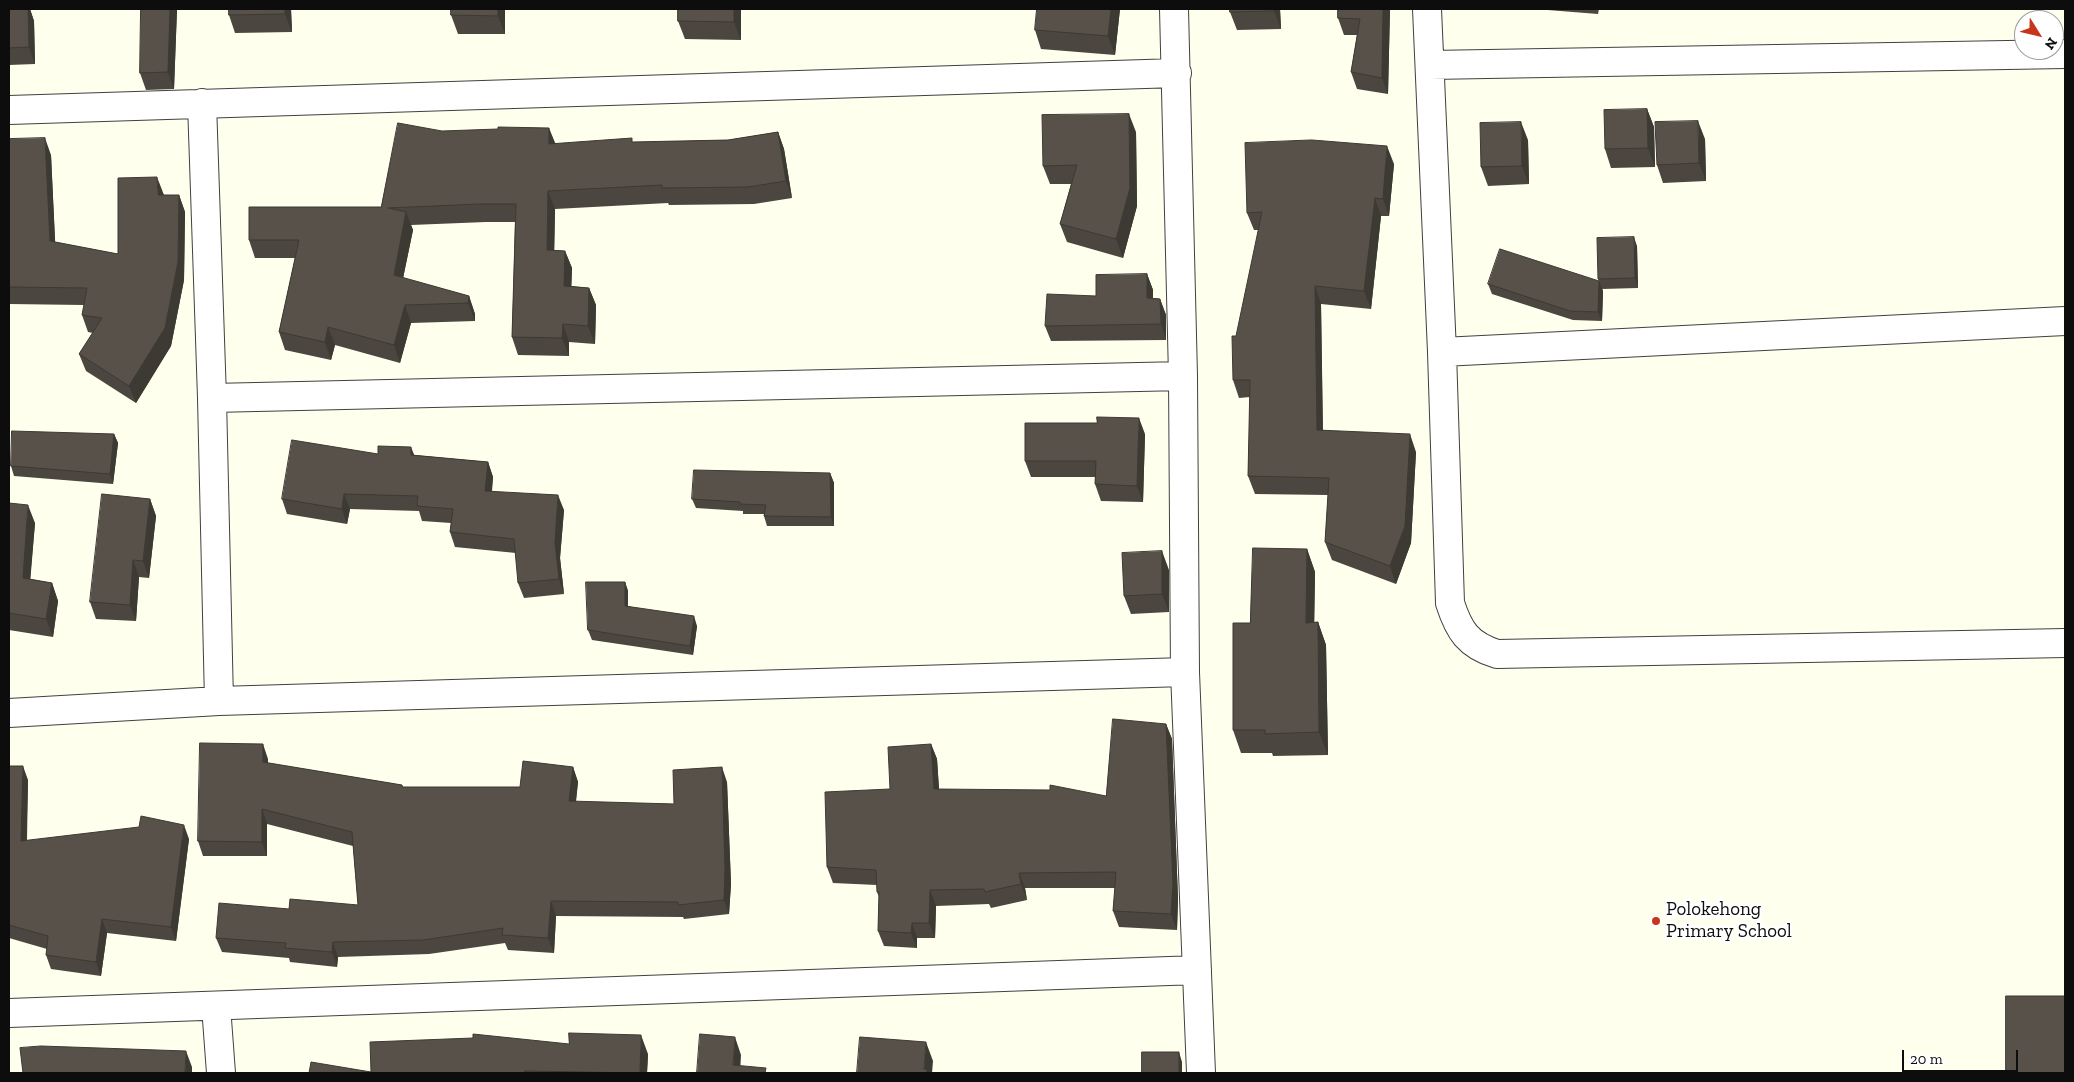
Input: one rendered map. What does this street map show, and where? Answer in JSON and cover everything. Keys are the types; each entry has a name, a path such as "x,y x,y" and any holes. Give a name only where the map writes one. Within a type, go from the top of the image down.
{"street":[{"path":"1174,9 1183,376 1185,672 1201,1073"},
{"path":"1427,9 1442,352 1450,603 1456,622 1467,637 1480,648 1497,654 2065,643"},
{"path":"1430,65 2065,54"},
{"path":"9,110 1177,74"},
{"path":"202,103 212,398 219,702"},
{"path":"1442,352 2065,321"},
{"path":"212,398 1183,376"},
{"path":"9,713 219,702 1185,672"},
{"path":"9,1013 1197,970"},
{"path":"216,1006 221,1073"}],"building":[{"path":"9,9 28,9 29,47 9,48"},
{"path":"141,9 170,9 168,72 140,73"},
{"path":"229,9 285,9 285,14 229,15"},
{"path":"451,9 498,9 498,16 451,15"},
{"path":"678,9 734,9 734,22 678,21"},
{"path":"1037,9 1111,9 1108,36 1035,30"},
{"path":"1230,9 1274,9 1274,11 1230,12"},
{"path":"1338,9 1383,9 1382,78 1351,72 1360,19 1338,18"},
{"path":"1647,109 1648,148 1605,149 1604,110"},
{"path":"1129,114 1130,188 1116,239 1060,224 1077,165 1043,166 1042,115"},
{"path":"1698,121 1699,163 1657,165 1655,122"},
{"path":"1521,122 1522,166 1481,167 1480,123"},
{"path":"398,123 442,131 498,129 498,127 549,128 549,144 632,138 632,142 728,140 778,132 786,181 748,187 662,188 662,185 548,191 547,250 565,251 564,286 589,288 588,326 563,324 562,338 512,337 516,204 388,208 406,212 394,275 469,296 468,303 405,305 394,345 328,327 325,342 279,332 299,240 249,240 249,207 381,207"},
{"path":"45,138 50,241 118,254 118,178 157,177 158,195 179,195 178,262 165,328 129,386 79,354 102,318 82,315 87,288 9,287 9,139"},
{"path":"1312,140 1387,146 1383,199 1375,198 1364,291 1315,286 1317,430 1410,434 1405,526 1390,566 1325,542 1329,478 1248,476 1250,380 1233,380 1232,336 1236,336 1262,212 1247,213 1245,143"},
{"path":"1634,237 1635,278 1598,279 1597,238"},
{"path":"1500,249 1599,281 1598,312 1570,311 1488,284"},
{"path":"1147,274 1147,298 1160,299 1161,324 1045,326 1047,294 1096,296 1096,275"},
{"path":"1097,417 1139,418 1137,486 1095,484 1096,461 1025,461 1025,423 1097,423"},
{"path":"12,431 114,434 110,474 11,466"},
{"path":"292,440 378,454 378,446 411,447 411,455 488,462 485,491 558,495 555,543 559,579 518,583 514,539 450,532 453,509 417,506 418,496 344,494 342,509 282,499"},
{"path":"694,470 830,473 831,517 764,516 766,505 692,499"},
{"path":"102,494 150,499 143,561 133,560 130,605 90,602"},
{"path":"9,503 28,505 23,578 52,583 46,619 9,613"},
{"path":"1253,548 1307,549 1306,623 1318,622 1319,732 1265,734 1265,730 1233,730 1233,623 1250,623"},
{"path":"1162,551 1162,594 1124,596 1122,553"},
{"path":"586,582 625,582 625,606 694,616 690,646 588,630"},
{"path":"1113,719 1166,724 1173,884 1171,914 1113,911 1116,872 1019,873 1021,884 985,892 984,889 930,890 929,923 912,923 911,933 878,931 879,892 877,892 876,870 827,867 825,792 890,789 888,747 931,744 934,789 1050,790 1050,785 1106,796"},
{"path":"200,743 263,744 263,762 402,785 402,787 520,787 523,761 573,767 569,801 674,804 673,770 722,767 724,900 678,905 678,902 551,901 548,938 502,935 503,928 423,940 333,942 332,952 285,948 286,943 216,938 219,903 289,909 290,899 358,905 352,832 262,809 262,842 198,841"},
{"path":"9,766 23,766 21,841 139,827 141,816 184,825 171,927 102,919 96,962 46,955 48,936 9,925"},
{"path":"2006,996 2065,996 2065,1073 2006,1073"},
{"path":"569,1033 641,1035 640,1073 525,1071 524,1073 309,1073 311,1062 371,1072 370,1042 473,1038 473,1034 569,1044"},
{"path":"700,1034 735,1037 733,1065 766,1068 765,1073 697,1073"},
{"path":"860,1037 926,1042 924,1069 927,1069 927,1073 857,1073"},
{"path":"41,1046 186,1051 185,1073 23,1073 20,1048"},
{"path":"1142,1052 1179,1052 1179,1073 1142,1073"}],"place":[{"name":"Polokehong Primary School","path":"1656,921"}]}
